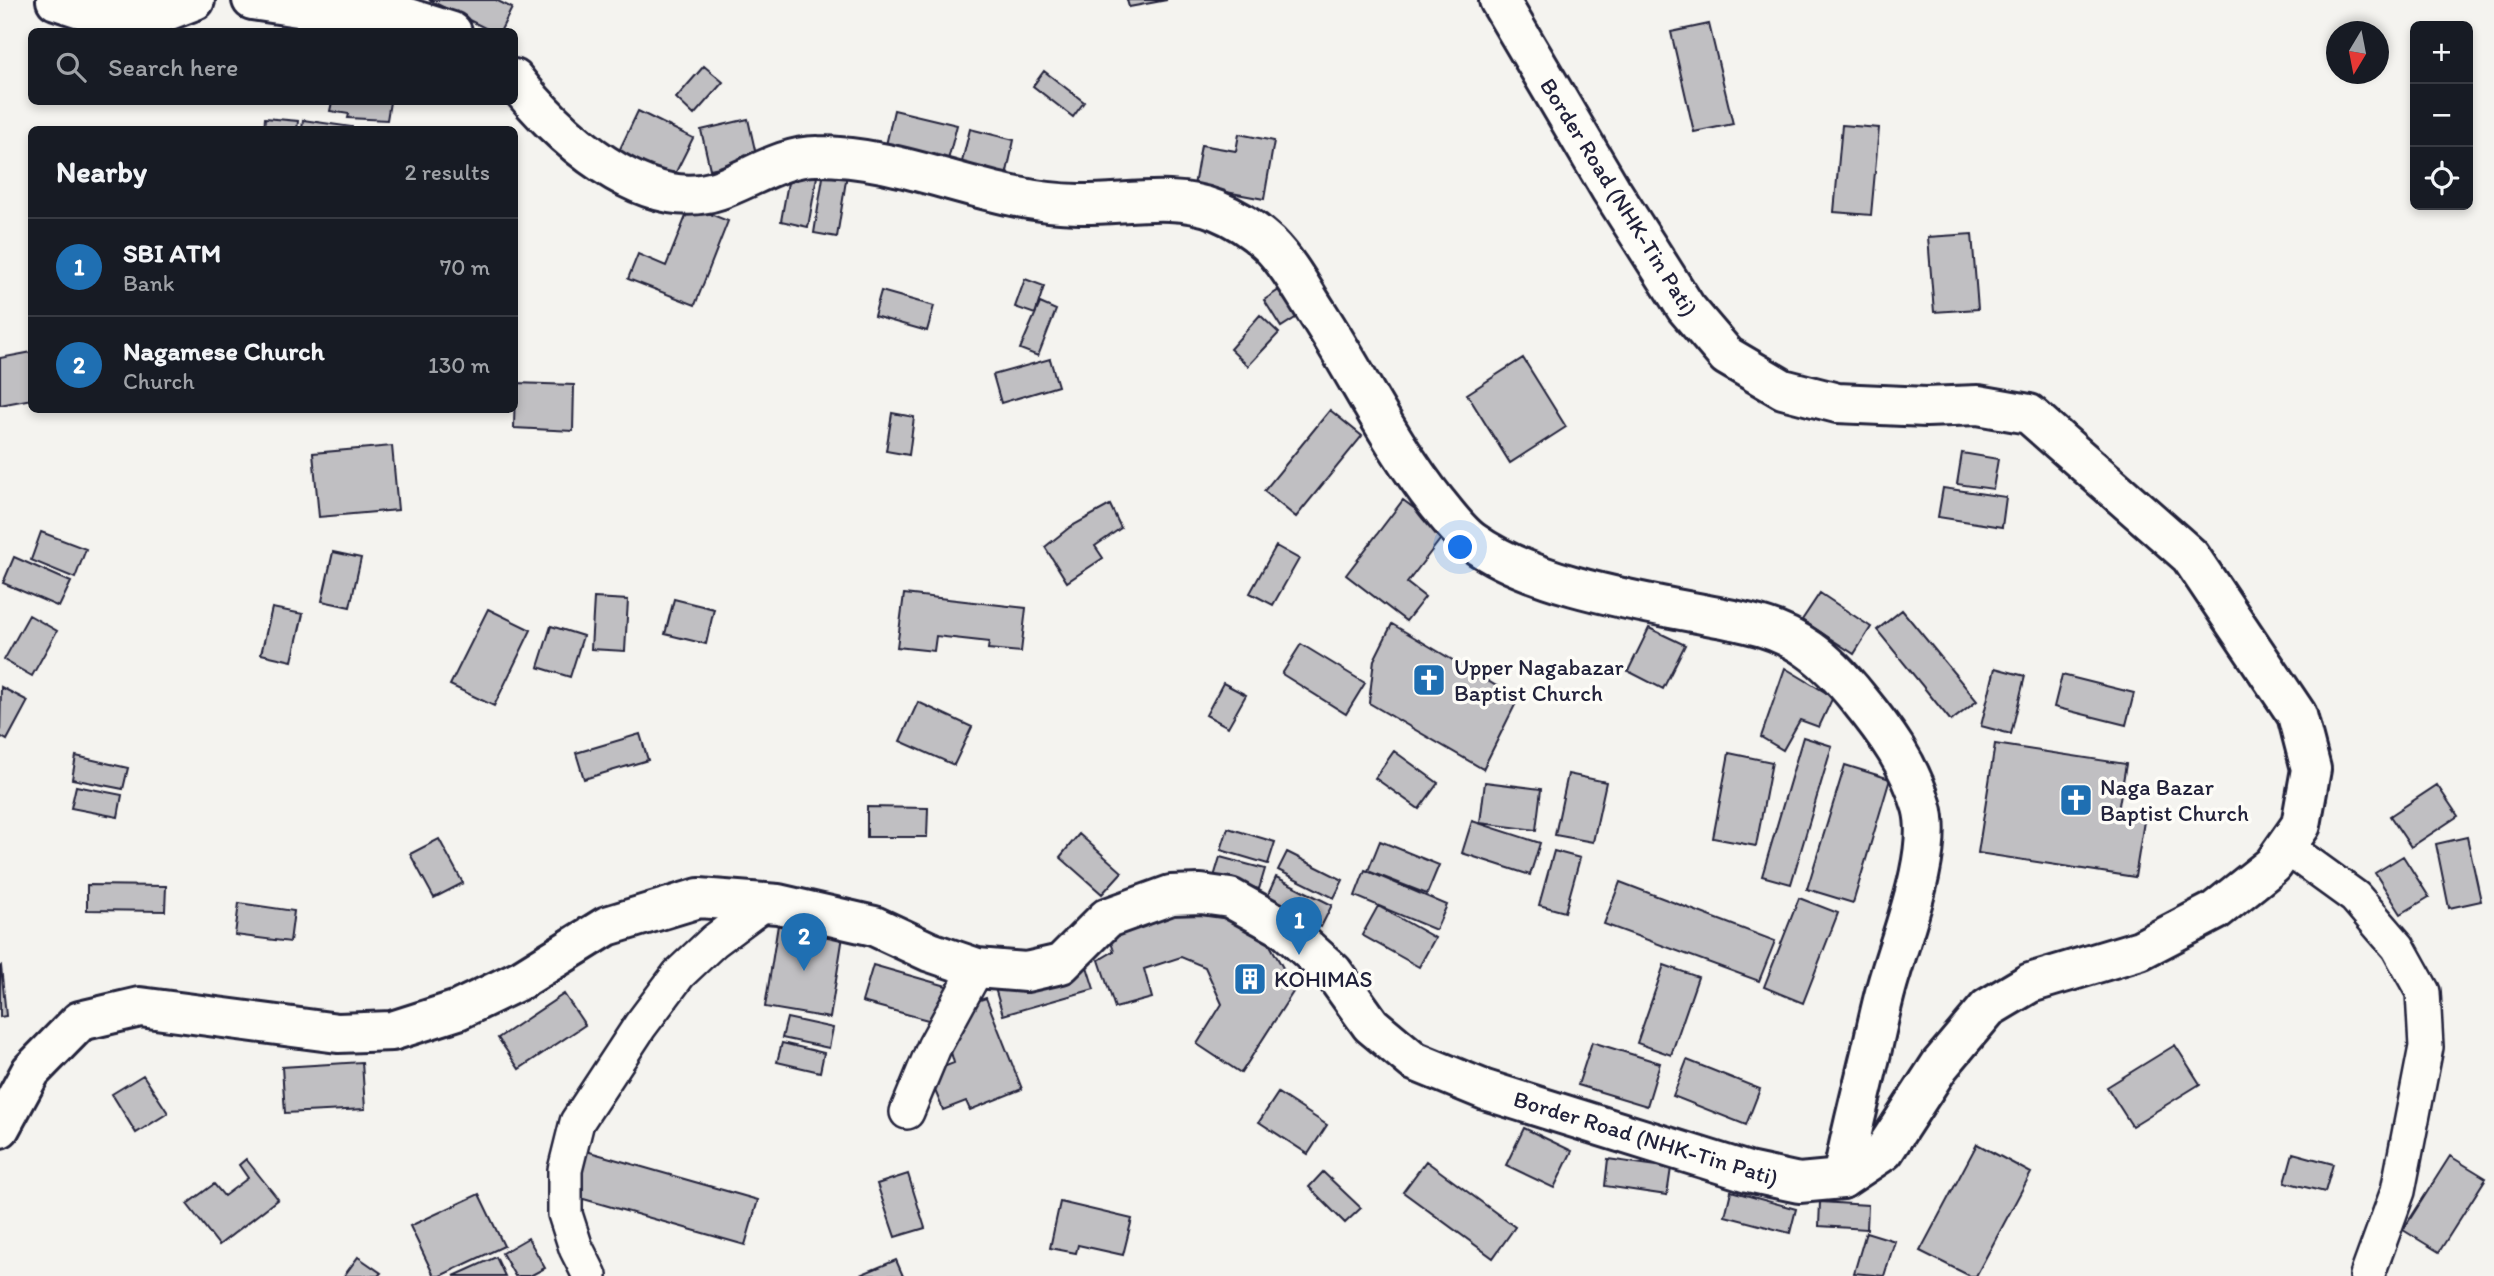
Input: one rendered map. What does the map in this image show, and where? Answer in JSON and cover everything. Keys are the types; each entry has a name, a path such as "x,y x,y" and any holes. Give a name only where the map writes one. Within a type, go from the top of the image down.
{"main road":[{"path":"56,0 111,18 151,17 195,0"},
{"path":"252,0 358,16 401,16 439,28"},
{"name":"Border Road (NHK-Tin Pati)","path":"0,1128 31,1071 80,1021 140,1007 338,1033 392,1031 458,1010 522,979 607,926 699,898 765,903 874,926 930,952 977,968 1026,972 1061,964 1107,918 1171,895 1201,894 1230,898 1284,928 1333,972 1371,1025 1414,1061 1485,1090 1748,1172 1799,1183 1843,1179 1884,1152 1940,1065 1988,1008 2030,983 2140,950 2215,911 2273,865 2301,825 2311,769 2297,715 2190,556 2029,414 1978,405 1926,407 1837,403 1783,389 1727,356 1686,308 1672,287 1611,190 1499,0"},
{"path":"518,84 577,148 610,169 651,187 683,192 711,192 800,157 816,155 900,167 1013,198 1079,204 1189,203 1215,209 1246,225 1272,247 1350,363 1418,478 1470,541 1507,561 1556,579 1619,598 1776,629 1802,642 1842,678 1894,741 1923,809 1926,852 1890,975 1843,1179"}],"street":[{"path":"2286,847 2355,897 2398,947 2423,992 2426,1047 2398,1191 2367,1276"},
{"path":"590,1276 576,1248 565,1214 565,1170 577,1122 640,1026 679,974 714,941 765,903"},
{"path":"907,1112 948,1019 977,968"}],"building":[{"path":"429,0 496,0 512,8 502,28 485,28"},
{"path":"1127,0 1167,0 1129,7"},
{"path":"1709,24 1733,124 1694,132 1671,32"},
{"path":"704,66 723,82 694,115 676,98"},
{"path":"1044,71 1084,102 1073,117 1033,86"},
{"path":"331,105 390,105 387,120 348,118 349,114 330,111"},
{"path":"894,110 957,125 948,160 886,145"},
{"path":"638,111 693,138 673,178 619,151"},
{"path":"265,118 298,121 297,126 264,126"},
{"path":"748,119 757,159 710,169 701,130"},
{"path":"303,120 345,126 302,126"},
{"path":"1842,125 1879,128 1871,215 1834,212"},
{"path":"970,129 1014,140 1005,181 960,170"},
{"path":"1239,134 1274,141 1264,199 1194,186 1201,145 1236,151"},
{"path":"791,166 818,171 808,227 781,221"},
{"path":"824,171 847,174 837,237 814,233"},
{"path":"690,206 728,221 695,305 628,279 638,254 666,266"},
{"path":"1972,234 1978,309 1934,312 1928,237"},
{"path":"1025,279 1044,286 1035,314 1015,307"},
{"path":"1282,288 1300,315 1281,327 1264,300"},
{"path":"881,291 934,306 927,331 874,316"},
{"path":"1040,303 1056,310 1038,356 1020,349"},
{"path":"1260,315 1279,333 1248,366 1230,349"},
{"path":"28,353 28,400 0,405 0,358"},
{"path":"1523,358 1566,427 1510,463 1467,394"},
{"path":"1050,359 1058,386 1001,403 993,375"},
{"path":"518,383 574,385 573,431 514,428 514,413 518,413"},
{"path":"1330,410 1362,436 1296,517 1264,491"},
{"path":"892,413 914,417 909,455 886,451"},
{"path":"392,446 398,510 319,517 313,453"},
{"path":"1962,453 1998,459 1993,489 1957,484"},
{"path":"1943,488 2006,497 2002,527 1938,517"},
{"path":"1403,500 1446,532 1407,583 1425,597 1406,621 1346,575"},
{"path":"1110,505 1121,528 1095,546 1103,558 1067,582 1045,547 1070,527"},
{"path":"41,532 86,549 75,578 31,560"},
{"path":"1276,546 1299,559 1273,605 1250,593"},
{"path":"333,552 361,558 350,607 322,601"},
{"path":"14,557 71,582 59,607 3,583"},
{"path":"1820,593 1871,627 1854,654 1802,620"},
{"path":"904,594 1026,608 1021,652 988,649 989,642 936,636 934,651 897,647"},
{"path":"594,598 628,600 625,651 591,649"},
{"path":"674,599 714,609 706,644 665,634"},
{"path":"272,608 303,614 292,661 261,654"},
{"path":"488,609 531,630 494,706 450,685"},
{"path":"1902,610 1977,701 1951,721 1877,630"},
{"path":"29,615 57,631 32,676 4,660"},
{"name":"Upper Nagabazar Baptist Church","path":"1392,624 1518,699 1483,769 1369,703 1374,660"},
{"path":"551,626 583,636 570,677 538,667"},
{"path":"1649,628 1685,645 1663,689 1628,671"},
{"path":"1301,644 1365,683 1346,714 1282,674"},
{"path":"1785,668 1833,697 1819,727 1800,720 1783,750 1761,737"},
{"path":"1995,668 2025,676 2011,734 1981,726"},
{"path":"2062,675 2134,693 2126,725 2054,707"},
{"path":"1223,683 1246,695 1228,727 1206,715"},
{"path":"1,687 28,701 7,740 0,736"},
{"path":"918,702 972,727 954,765 900,741"},
{"path":"640,734 648,760 584,779 576,753"},
{"path":"1803,737 1832,746 1791,884 1762,876"},
{"path":"1995,744 2126,764 2118,811 2145,815 2135,877 1978,853"},
{"path":"1394,751 1438,783 1419,809 1375,778"},
{"path":"1729,753 1772,762 1756,846 1713,838"},
{"path":"76,756 128,768 123,789 72,779"},
{"path":"1845,765 1890,779 1853,903 1807,889"},
{"path":"1568,774 1606,782 1593,842 1555,835"},
{"path":"1485,782 1541,789 1536,830 1480,823"},
{"path":"2437,785 2458,816 2411,847 2390,816"},
{"path":"76,786 122,795 118,817 71,808"},
{"path":"867,807 928,808 927,837 867,837"},
{"path":"1472,821 1540,843 1530,875 1462,853"},
{"path":"1228,828 1275,842 1268,864 1221,850"},
{"path":"1079,834 1122,872 1102,894 1060,857"},
{"path":"2467,837 2481,901 2449,908 2436,844"},
{"path":"439,839 463,883 434,898 410,854"},
{"path":"1380,841 1439,865 1427,894 1368,871"},
{"path":"1554,851 1580,858 1565,912 1539,905"},
{"path":"1287,852 1343,880 1334,898 1278,870"},
{"path":"2403,856 2429,897 2401,914 2375,873"},
{"path":"1220,857 1265,869 1259,889 1214,877"},
{"path":"1365,870 1447,905 1436,930 1355,896"},
{"path":"1276,877 1332,905 1321,927 1266,899"},
{"path":"1620,882 1775,941 1759,981 1604,924"},
{"path":"87,885 166,886 165,911 87,910"},
{"path":"1799,898 1838,913 1803,1003 1764,987"},
{"name":"KOHIMAS","path":"1208,902 1266,938 1295,989 1241,1073 1197,1044 1222,1004 1205,967 1181,957 1144,969 1152,998 1115,1008 1099,960 1114,951 1108,934"},
{"path":"239,903 294,911 290,942 235,935"},
{"path":"1378,906 1435,938 1419,967 1362,935"},
{"path":"778,925 843,936 830,1018 765,1007"},
{"path":"1085,960 1094,989 1003,1015 994,985"},
{"path":"873,965 950,987 939,1023 862,1002"},
{"path":"1664,965 1698,977 1671,1055 1637,1043"},
{"path":"0,967 6,1016 0,1017"},
{"path":"564,994 585,1025 519,1069 498,1038"},
{"path":"986,998 1022,1089 970,1110 966,1101 943,1110 928,1073 954,1063 946,1034 956,1008"},
{"path":"787,1018 833,1028 829,1048 782,1038"},
{"path":"1592,1042 1660,1063 1647,1106 1578,1085"},
{"path":"782,1043 824,1053 820,1072 777,1062"},
{"path":"2175,1045 2200,1084 2132,1126 2107,1087"},
{"path":"1687,1060 1760,1089 1746,1125 1673,1096"},
{"path":"362,1062 365,1109 285,1113 282,1067"},
{"path":"143,1075 168,1113 136,1133 112,1094"},
{"path":"1278,1093 1327,1125 1308,1154 1259,1122"},
{"path":"1524,1128 1572,1151 1554,1188 1506,1165"},
{"path":"1977,1144 2031,1173 1976,1276 1970,1276 1920,1251"},
{"path":"572,1147 758,1200 745,1245 559,1192"},
{"path":"2293,1153 2333,1164 2325,1192 2285,1182"},
{"path":"2450,1156 2486,1178 2439,1252 2403,1230"},
{"path":"246,1159 278,1199 219,1245 187,1204 214,1184 224,1196 248,1178 239,1165"},
{"path":"1608,1159 1671,1168 1667,1195 1605,1186"},
{"path":"1426,1161 1515,1227 1493,1258 1403,1192"},
{"path":"1323,1172 1361,1208 1345,1223 1309,1187"},
{"path":"908,1174 925,1228 895,1237 877,1184"},
{"path":"1731,1191 1796,1209 1790,1233 1725,1216"},
{"path":"479,1194 504,1246 440,1276 434,1276 410,1226"},
{"path":"1060,1202 1132,1219 1123,1255 1078,1245 1076,1253 1050,1248"},
{"path":"1820,1202 1868,1205 1867,1229 1819,1226"},
{"path":"1866,1232 1895,1241 1884,1276 1854,1273"},
{"path":"528,1238 545,1268 530,1276 515,1276 502,1253"},
{"path":"358,1257 381,1273 378,1276 344,1276"},
{"path":"496,1257 505,1276 454,1276"},
{"path":"896,1260 903,1276 860,1275"}],"place":[{"name":"Upper Nagabazar Baptist Church","path":"1429,680"},
{"name":"Naga Bazar Baptist Church","path":"2076,800"},
{"name":"SBI ATM","path":"1299,955"},
{"name":"Nagamese Church","path":"804,971"},
{"name":"KOHIMAS","path":"1250,979"}]}
